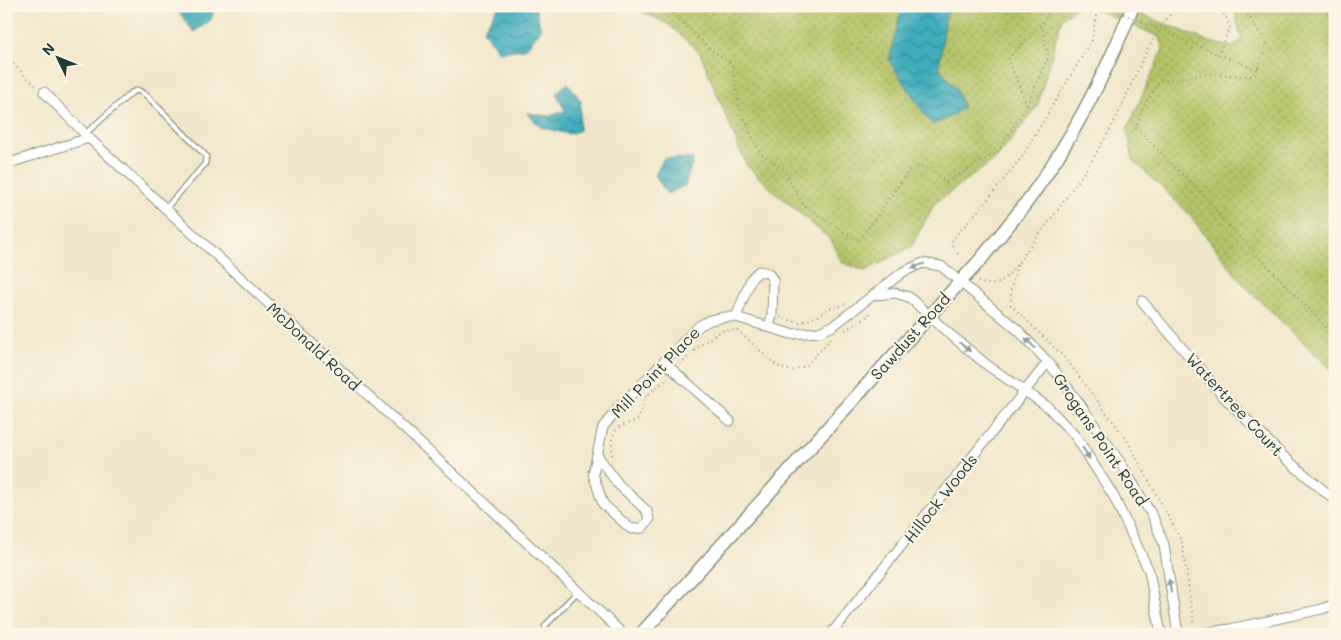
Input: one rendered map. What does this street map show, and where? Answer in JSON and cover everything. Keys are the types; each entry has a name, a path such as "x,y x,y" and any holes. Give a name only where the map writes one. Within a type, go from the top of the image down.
{"street":[{"name":"Sawdust Road","path":"641,634 1006,229 1045,176 1085,109 1133,6"},
{"name":"McDonald Road","path":"44,92 87,136 623,634"},
{"path":"6,164 87,136"},
{"name":"Mill Point Place","path":"597,455 618,484 647,510 649,520 642,528 631,529 603,504 593,474 602,427 620,406 699,326 710,320 736,317 791,334 819,332 833,326 903,272 923,263 941,266 961,281"},
{"path":"736,317 751,279 759,271 768,273 773,280 772,315 769,327"},
{"name":"Grogans Point Road","path":"961,281 1018,330 1048,362 1122,464 1153,517 1164,545 1178,634"},
{"path":"875,295 895,293 909,298 928,315"},
{"name":"Watertree Court","path":"1142,301 1223,396 1285,458 1335,500"},
{"name":"Grogans Point Road","path":"928,315 988,365 1048,407 1076,437 1112,495 1149,571 1161,634"},
{"path":"664,362 730,421"},
{"name":"Hillock Woods","path":"831,634 1048,362"},
{"path":"1195,634 1230,629 1322,610 1335,604"}],"lane":[{"path":"87,136 131,93 138,90 147,96 206,156 205,164 165,209"},
{"path":"547,634 545,626 578,591"}],"path":[{"path":"665,6 711,50 731,63 739,106 759,152 783,168 804,206 859,241 912,166 930,167 946,182 997,153 1027,105 1048,57 1042,25"},
{"path":"1027,105 1008,59 1042,25 1051,6"},
{"path":"958,254 951,244 954,239 1021,158 1092,40 1098,6"},
{"path":"1105,6 1256,70"},
{"path":"978,282 986,285 1001,282 1017,265 1067,198 1116,119 1148,46 1166,18 1178,6"},
{"path":"1217,6 1226,17 1230,27 1218,55"},
{"path":"1242,6 1267,44 1253,76 1207,74 1159,81 1143,108 1136,128 1204,196 1224,221 1335,336"},
{"path":"1321,6 1335,20"},
{"path":"6,57 44,92"},
{"path":"772,315 800,323 818,316 828,308 841,306 850,301"},
{"path":"612,455 612,438 617,428 639,419 645,397 661,385 700,345 721,331 737,330 777,366 790,371 807,365 832,337 870,315 863,304"}],"green space":[{"path":"633,6 1079,6 1062,18 1037,107 997,158 935,203 911,247 865,271 841,262 832,241 746,165 700,53 669,25"},
{"path":"1087,6 1121,6 1210,42 1231,47 1241,40 1236,15 1231,6 1335,6 1335,373 1244,285 1187,212 1133,160 1127,129 1163,49 1160,37"}],"water":[{"path":"174,6 215,6 211,20 194,32"},
{"path":"499,6 535,7 541,30 525,49 499,52 483,30"},
{"path":"902,6 951,6 946,16 939,67 957,90 963,108 945,120 932,125 889,61"},
{"path":"568,83 581,101 579,131 568,134 540,127 527,113 550,116 565,111 556,93"},
{"path":"664,158 693,159 686,185 667,194 655,175"}]}
